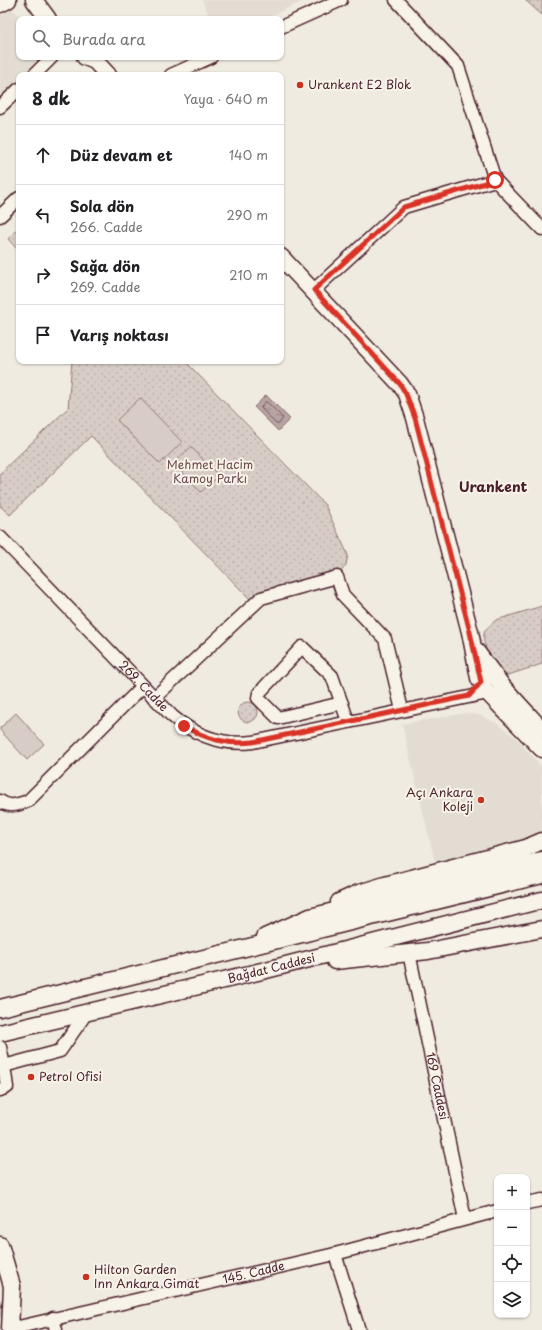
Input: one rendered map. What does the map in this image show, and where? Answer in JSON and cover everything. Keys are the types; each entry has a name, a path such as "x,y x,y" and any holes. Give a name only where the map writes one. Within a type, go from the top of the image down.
{"main road":[{"path":"0,4 8,0"},
{"path":"36,2 46,16"},
{"path":"85,60 87,68 91,72"},
{"path":"90,60 95,62 105,72"},
{"path":"284,260 314,290 386,368 406,394 415,418 474,647 490,683 542,749"},
{"path":"490,683 542,730"},
{"path":"249,948 265,938 359,893 526,848 542,841"},
{"path":"310,917 542,860"},
{"name":"Bağdat Caddesi","path":"4,1006 249,948 542,875"},
{"name":"Bağdat Caddesi","path":"0,1033 58,1018 266,970 542,900"},
{"path":"266,970 409,953 542,928"},
{"path":"0,1041 26,1034 58,1018"},
{"path":"0,1245 12,1286 10,1329"}],"street":[{"path":"284,26 342,0"},
{"path":"396,0 458,66 495,180 542,229"},
{"path":"37,72 49,60"},
{"path":"178,72 204,60"},
{"path":"0,107 16,92"},
{"path":"314,290 404,207 495,180"},
{"path":"0,216 16,201"},
{"name":"269. Cadde","path":"0,537 154,698 184,726 213,740 233,744 253,742 469,696 490,683"},
{"path":"154,698 262,598 337,577 343,595 385,639 402,710"},
{"path":"342,703 278,718 258,698 258,693 302,647 332,676 342,703 348,721"},
{"path":"0,801 5,805 16,806 28,801 143,686"},
{"name":"169 Caddesi","path":"409,953 465,1219"},
{"path":"4,1066 60,1051 87,1012"},
{"path":"0,1047 7,1088 0,1090"},
{"path":"530,1202 542,1200"},
{"name":"145. Cadde","path":"10,1329 335,1254 494,1212"},
{"path":"335,1254 359,1330"},
{"path":"53,1318 56,1330"}],"shaded area":[{"path":"202,0 306,0 271,16 209,16"},
{"path":"13,10 20,16 16,16 16,60 41,60 28,72 16,72 16,84 0,99 0,15"},
{"name":"Açı Ankara Koleji","path":"466,713 480,715 498,724 517,739 542,767 542,833 535,837 435,862 402,724"}],"green space":[{"path":"525,0 542,0 542,15"},
{"path":"16,230 16,248 8,239"},
{"name":"Mehmet Hacim Kamoy Parkı","path":"72,364 188,364 325,505 348,555 346,565 337,577 250,599 91,436 10,515 0,506 0,473 68,408"},
{"path":"140,398 182,442 160,464 117,420"},
{"path":"191,447 219,476 201,492 174,463"},
{"path":"542,606 542,664 505,676 486,649 484,643 485,630 496,620"},
{"path":"248,702 255,705 258,712 255,719 248,722 241,719 238,712 241,705"},
{"path":"16,713 44,744 27,760 0,730 0,728"}],"water":[{"path":"266,395 290,419 278,431 254,407"}],"tunnel":[{"path":"0,1300 10,1329"}],"place":[{"name":"Urankent E2 Blok","path":"300,85"},
{"name":"Açı Ankara Koleji","path":"481,800"},
{"name":"Petrol Ofisi","path":"31,1077"},
{"name":"Hilton Garden Inn Ankara Gimat","path":"86,1277"}],"district":[{"name":"Urankent","path":"493,487"}],"route":[{"path":"184,726 213,740 233,744 253,742 469,696 481,682 474,647 415,418 406,394 400,384 386,368 314,290 404,207 495,180"}]}
